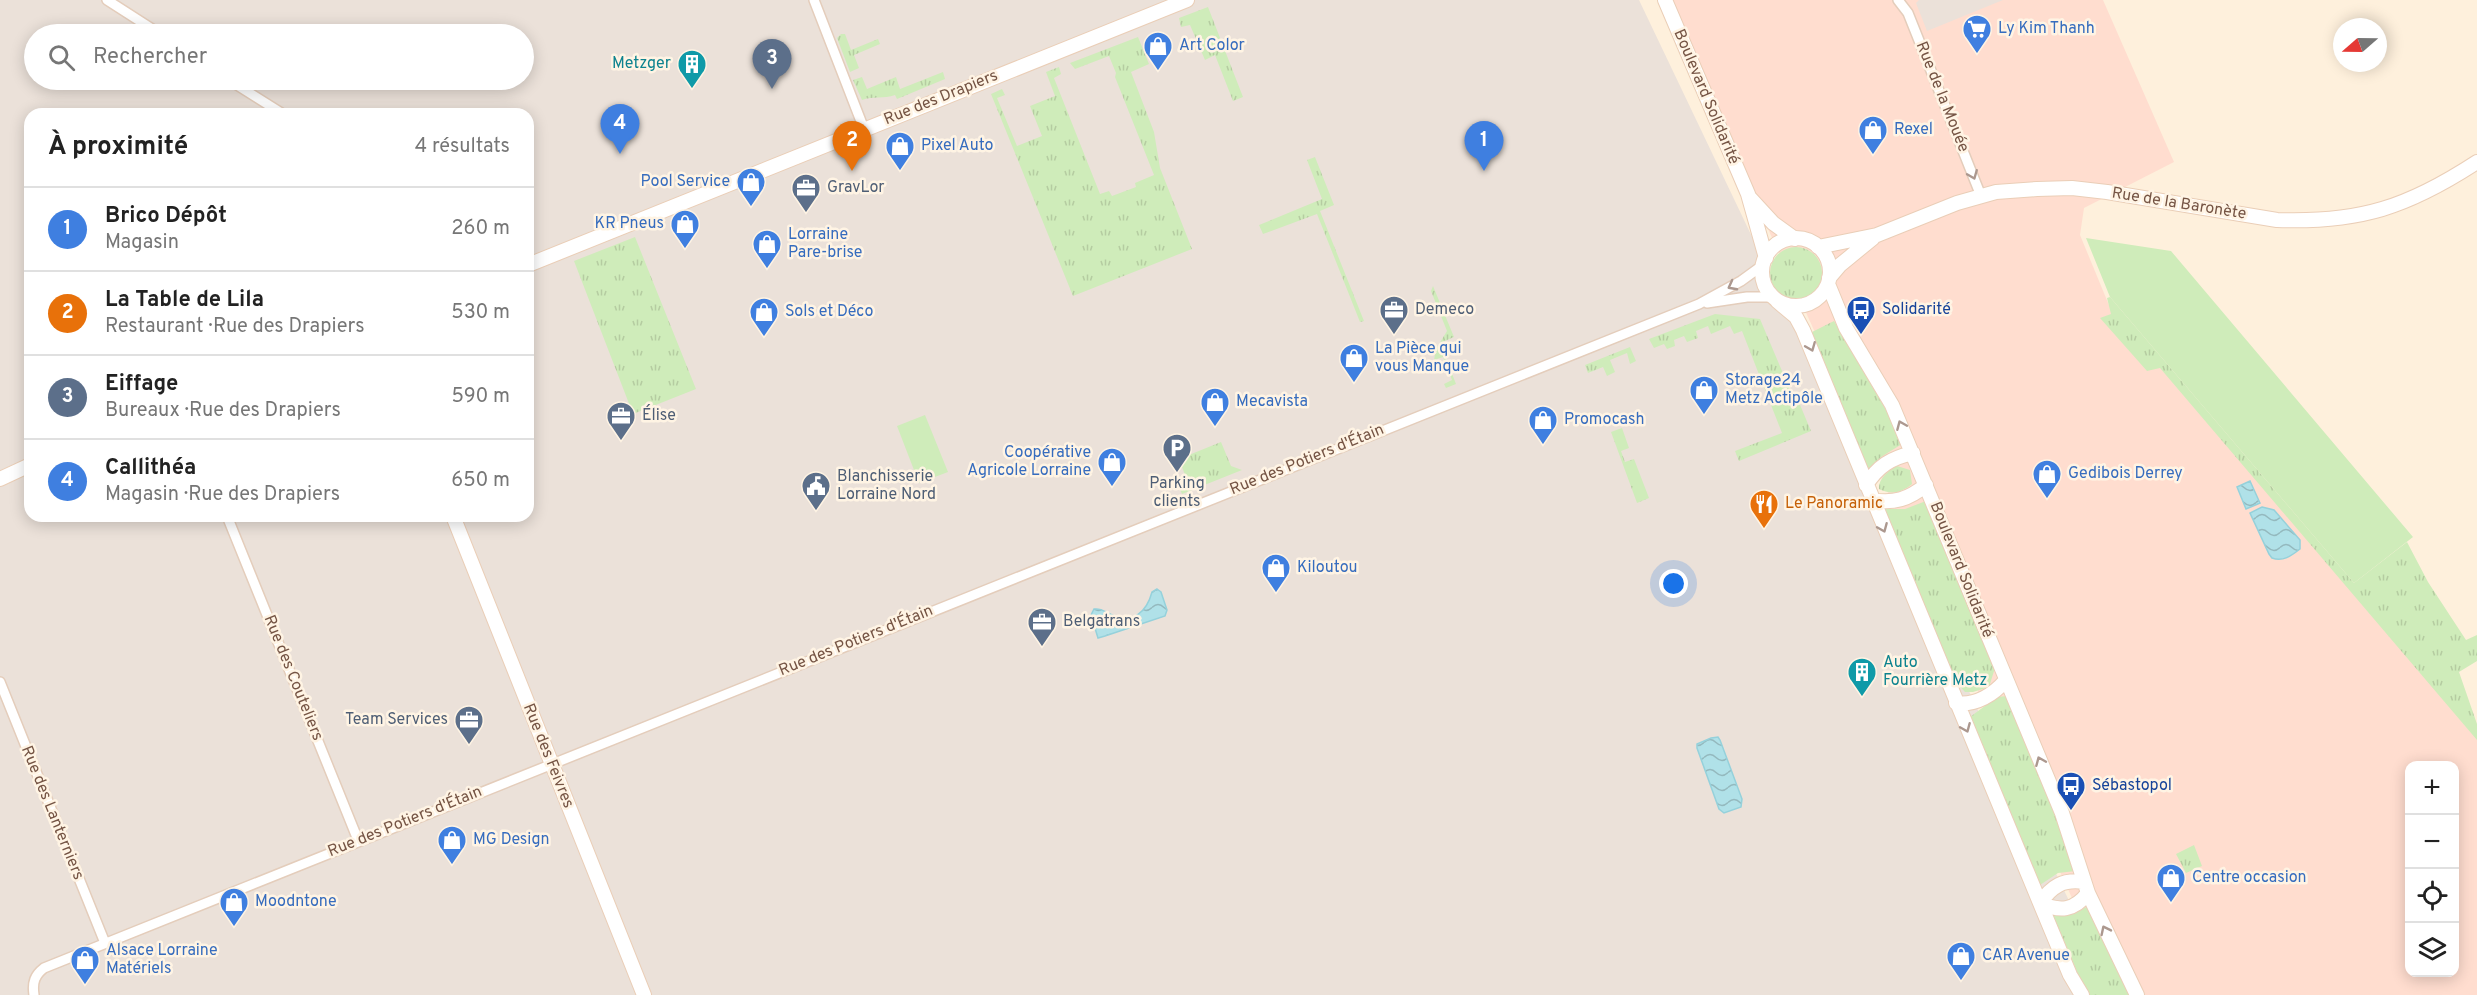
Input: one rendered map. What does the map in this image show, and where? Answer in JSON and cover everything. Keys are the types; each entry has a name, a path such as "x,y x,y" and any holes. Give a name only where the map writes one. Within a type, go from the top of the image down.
{"main road":[{"name":"Rue des Drapiers","path":"534,263 1188,0"},
{"name":"Boulevard Solidarité","path":"1665,0 1748,194 1764,261"},
{"name":"Rue de la Baronète","path":"1818,247 1876,235 1957,203 2010,190 2072,188 2277,220 2324,219 2367,214 2398,205 2428,192 2477,162"},
{"name":"Boulevard Solidarité","path":"1748,194 1773,223 1795,239"},
{"name":"Rue de la Baronète","path":"1828,281 1840,265 1876,235"},
{"path":"1775,299 1789,305 1807,304 1817,299 1828,281 1829,264 1818,247 1807,241 1795,239 1780,243 1764,261 1764,282 1775,299 1796,317 1803,330 1871,500 2070,975 2082,995"},
{"name":"Boulevard Solidarité","path":"1828,281 1838,313 1889,398 1913,453 2062,813 2086,888 2137,995"},
{"path":"1866,485 1881,465 1893,458 1913,453"},
{"path":"0,479 24,468"},
{"path":"1871,500 1896,501 1912,496 1926,485"},
{"name":"Rue des Feivres","path":"455,522 644,995"},
{"path":"1956,703 1965,705 1981,700 1997,690 2006,680"},
{"path":"2064,882 2086,888 2081,903 2066,909 2053,909 2040,903 2054,886 2064,882"}],"street":[{"path":"107,0 144,24"},
{"path":"814,0 864,129"},
{"name":"Rue de la Mouée","path":"1898,0 1908,13 1981,196"},
{"path":"245,90 273,108"},
{"name":"Rue des Potiers d'Étain","path":"34,995 32,987 36,974 44,968 358,840 1699,304 1739,283 1764,261"},
{"name":"Rue des Potiers d'Étain","path":"1699,304 1747,297 1775,299"},
{"name":"Rue des Couteliers","path":"229,522 358,840"},
{"name":"Rue des Lanterniers","path":"0,682 105,943"}],"shaded area":[{"path":"0,0 1639,0 2114,995 0,995"},
{"path":"1664,0 2103,0 2174,162 2084,208 2080,235 2111,310 2477,727 2477,995 2116,995"},
{"path":"1919,0 2003,0 1927,31 1916,3"}],"green space":[{"path":"1208,7 1243,97 1233,101 1215,55 1205,60 1190,25 1181,27 1179,18"},
{"path":"845,34 851,50 878,39 880,44 854,55 859,68 850,72 837,38"},
{"path":"1138,37 1149,64 1131,72 1154,132 1160,168 1192,249 1073,296 991,94 1002,89 1005,95 997,98 1017,146 1042,136 1030,106 1055,96 1046,72 1059,67 1061,74 1054,78 1100,194 1109,191 1112,196 1136,187 1135,183 1154,175 1115,77 1116,73 1109,56 1075,69 1070,63"},
{"path":"943,72 945,79 897,99 895,95 862,100 853,80 862,77 867,89 896,77 900,89"},
{"path":"1315,157 1334,205 1320,211 1364,321 1360,322 1317,214 1263,234 1259,225 1322,199 1307,160"},
{"path":"635,237 696,389 633,414 574,261"},
{"path":"2086,238 2171,251 2413,537 2354,583 2110,297"},
{"path":"1796,247 1806,249 1814,255 1820,263 1822,273 1820,283 1814,291 1806,297 1796,299 1786,297 1778,291 1772,283 1770,273 1772,263 1778,255 1786,249"},
{"path":"1433,286 1454,337 1440,343 1456,384 1446,388 1444,384 1452,380 1443,357 1434,360 1436,349 1447,331 1431,291"},
{"path":"2110,297 2354,583 2407,542 2428,582 2466,640 2477,635 2477,661 2459,672 2477,724 2477,740 2160,368 2147,371 2100,318 2111,314 2107,298"},
{"path":"1715,314 1760,319 1793,397 1798,400 1811,431 1739,461 1735,451 1782,433 1742,331 1734,334 1730,326 1711,334 1708,326 1696,331 1698,338 1687,342 1684,336 1674,340 1675,346 1667,349 1664,344 1654,348 1649,339"},
{"path":"1834,321 1886,410 1902,444 1881,457 1871,469 1867,470 1812,332"},
{"path":"1630,347 1636,361 1630,364 1627,353 1610,360 1615,372 1607,376 1603,367 1588,373 1585,365"},
{"path":"925,415 948,472 919,483 897,426"},
{"path":"1622,428 1629,448 1621,451 1625,462 1634,459 1649,498 1637,503 1611,432"},
{"path":"1221,442 1231,466 1242,470 1182,494 1179,487 1188,483 1179,459"},
{"path":"1897,466 1910,470 1912,484 1896,492 1879,489 1882,479"},
{"path":"1926,501 1995,668 1989,687 1973,692 1965,692 1955,681 1884,513 1885,509 1905,509"},
{"path":"2007,696 2063,832 2076,871 2058,873 2040,885 1970,717 1997,697"},
{"path":"2194,845 2202,866 2186,873 2176,854"},
{"path":"2088,906 2130,995 2090,995 2078,974 2053,915 2074,914"}],"water":[{"path":"2250,481 2260,503 2246,509 2237,487"},
{"path":"2262,507 2274,510 2300,540 2300,549 2283,559 2272,558 2250,513"},
{"path":"1157,589 1161,592 1167,610 1165,616 1098,638 1091,615 1094,609 1120,618 1133,617 1143,610 1152,592"},
{"path":"1718,737 1720,740 1742,799 1741,807 1724,813 1719,809 1697,748 1697,744"}],"place":[{"name":"Ly Kim Thanh","path":"1977,54"},
{"name":"Art Color","path":"1158,72"},
{"name":"Eiffage","path":"772,89"},
{"name":"Metzger","path":"692,90"},
{"name":"Callithéa","path":"620,154"},
{"name":"Rexel","path":"1873,156"},
{"name":"La Table de Lila","path":"852,171"},
{"name":"Brico Dépôt","path":"1484,171"},
{"name":"Pixel Auto","path":"900,172"},
{"name":"Pool Service","path":"751,208"},
{"name":"GravLor","path":"806,214"},
{"name":"KR Pneus","path":"685,250"},
{"name":"Lorraine Pare-brise","path":"767,270"},
{"name":"Demeco","path":"1394,336"},
{"name":"Solidarité","path":"1861,336"},
{"name":"Sols et Déco","path":"764,338"},
{"name":"La Pièce qui vous Manque","path":"1354,384"},
{"name":"Storage24 Metz Actipôle","path":"1704,416"},
{"name":"Mecavista","path":"1215,428"},
{"name":"Élise","path":"621,442"},
{"name":"Promocash","path":"1543,446"},
{"name":"Parking clients","path":"1177,474"},
{"name":"Coopérative Agricole Lorraine","path":"1112,488"},
{"name":"Gedibois Derrey","path":"2047,500"},
{"name":"Blanchisserie Lorraine Nord","path":"816,512"},
{"name":"Le Panoramic","path":"1764,530"},
{"name":"Kiloutou","path":"1276,594"},
{"name":"Belgatrans","path":"1042,648"},
{"name":"Auto Fourrière Metz","path":"1862,698"},
{"name":"Team Services","path":"469,746"},
{"name":"Sébastopol","path":"2071,812"},
{"name":"MG Design","path":"452,866"},
{"name":"Centre occasion","path":"2171,904"},
{"name":"Moodntone","path":"234,928"},
{"name":"CAR Avenue","path":"1961,982"},
{"name":"Alsace Lorraine Matériels","path":"85,986"}]}
